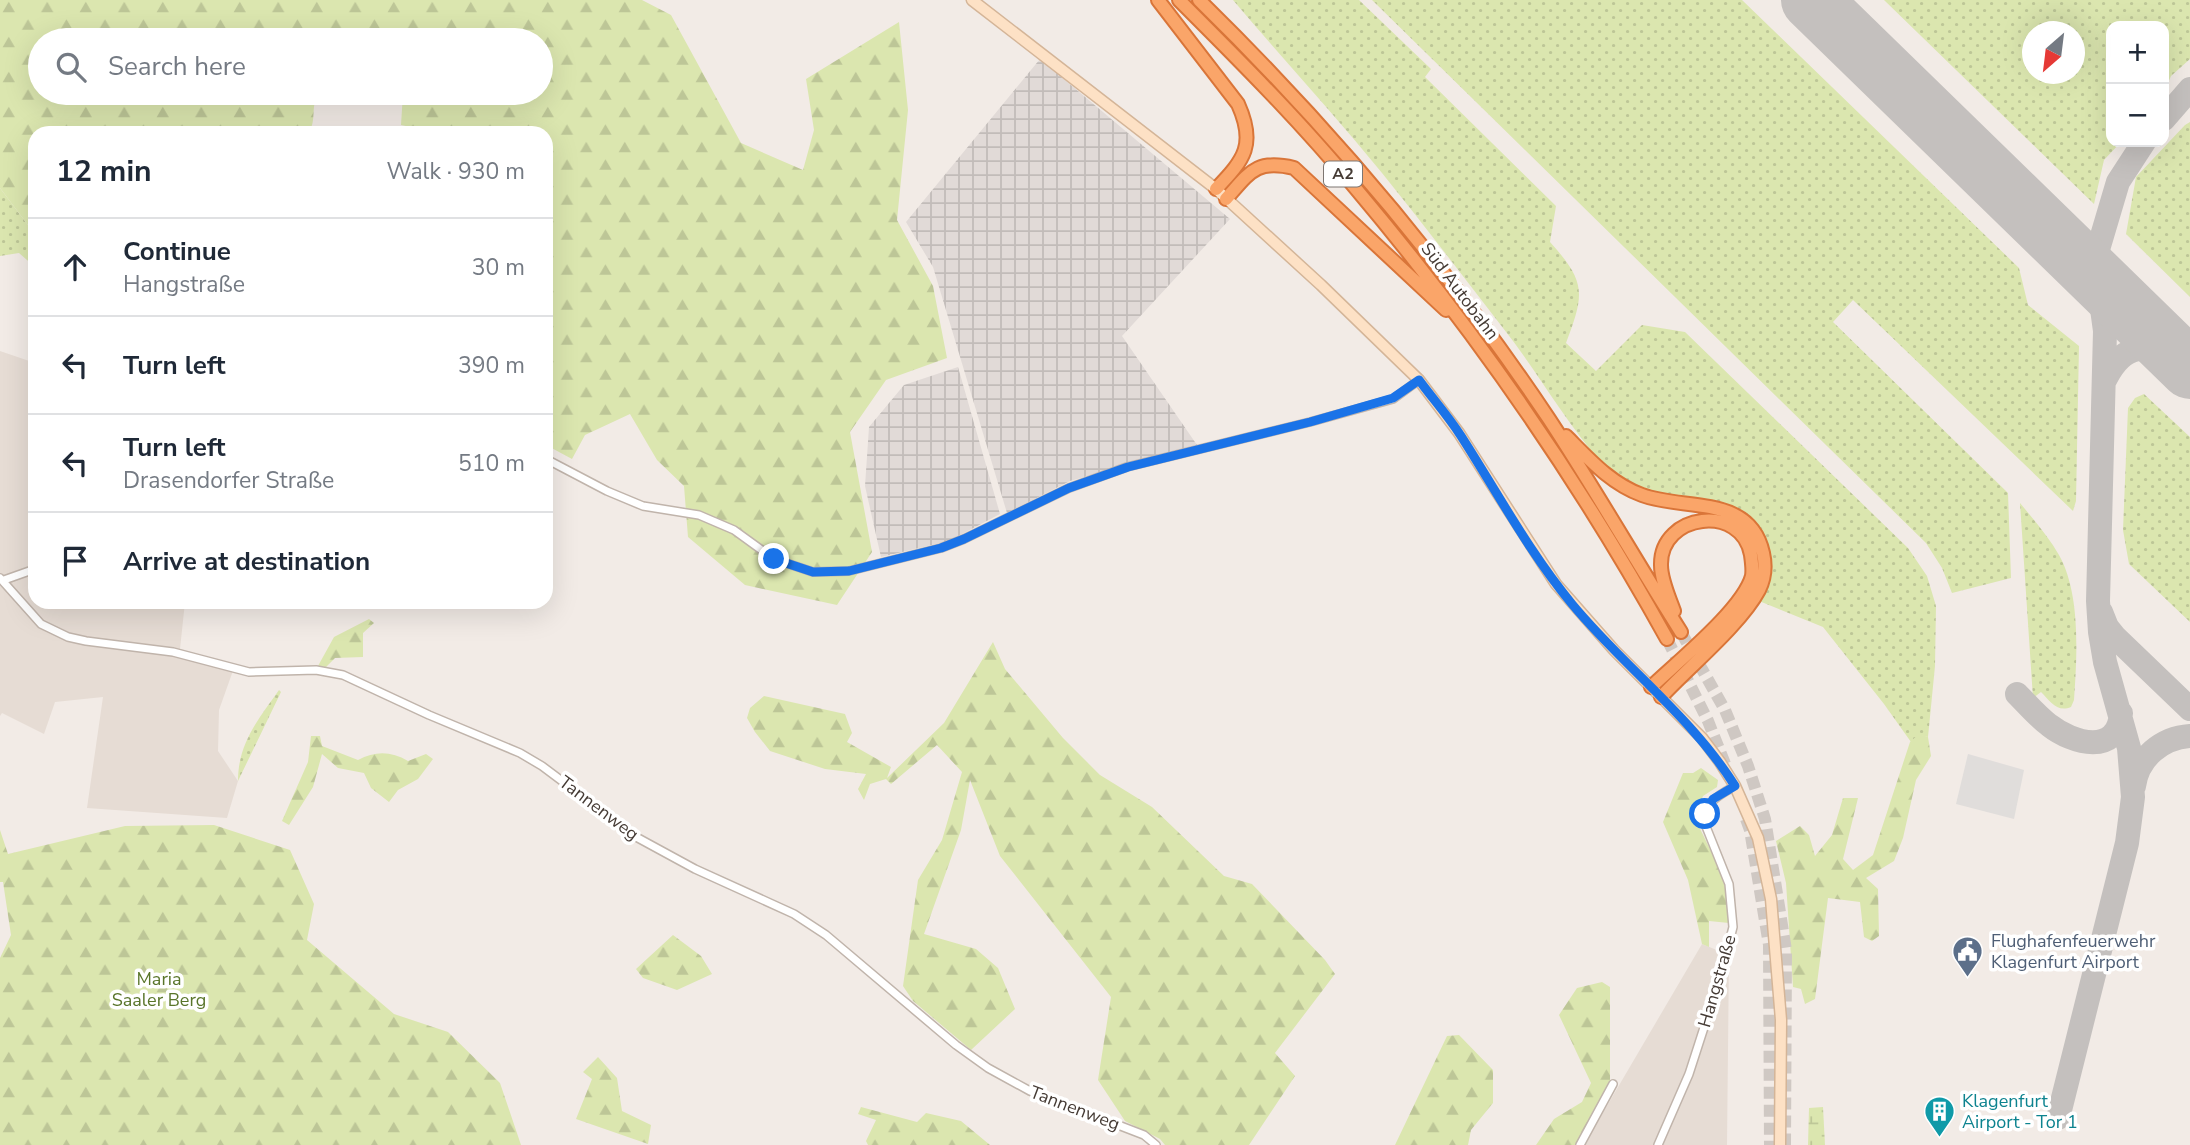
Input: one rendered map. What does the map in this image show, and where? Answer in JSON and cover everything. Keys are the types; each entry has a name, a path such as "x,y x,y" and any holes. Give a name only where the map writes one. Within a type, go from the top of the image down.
{"highway":[{"path":"1158,0 1238,104 1247,122 1249,141 1221,194"},
{"name":"Süd Autobahn","path":"1179,0 1248,69 1355,188 1465,326 1577,487 1667,639"},
{"name":"Süd Autobahn","path":"1199,0 1262,64 1367,179 1488,332 1549,419 1681,632 1661,564 1665,545 1685,524 1701,519 1718,520 1741,533 1749,545 1752,576 1744,593 1728,613 1651,687"},
{"path":"1221,194 1257,168 1273,163 1294,168 1465,326"},
{"path":"1549,419 1602,472 1620,484 1641,495 1724,510 1747,524 1761,546 1765,563 1759,591 1737,620 1661,697"}],"main road":[{"path":"972,0 1221,194 1321,285 1419,380 1459,432 1556,584 1702,738 1735,786 1758,838 1771,899 1782,1020 1780,1145"}],"street":[{"path":"553,463 607,491 643,506 699,515 734,530 774,559 813,572 849,571 941,548 1069,488 1128,467 1310,422 1393,398 1419,380"},
{"path":"2,579 28,571"},
{"name":"Tannenweg","path":"2,579 41,624 68,637 173,652 249,671 316,670 343,676 520,753 542,766 638,838 695,869 794,914 827,935 956,1045 988,1068 1030,1091 1144,1135 1156,1145"},
{"name":"Hangstraße","path":"1658,1145 1689,1074 1731,941 1734,911 1729,884 1705,824 1705,814 1713,799 1735,786"},
{"path":"1580,1145 1614,1084"}],"shaded area":[{"path":"1040,59 1230,219 1122,336 1197,445 1070,481 1007,513 933,267 906,222"},
{"path":"0,351 28,361 28,609 184,609 180,649 235,665 219,710 218,751 238,781 227,818 87,808 103,697 55,702 44,734 2,713 0,716"},
{"path":"958,367 1000,514 949,541 881,557 865,486 869,427 904,385"},
{"path":"1968,754 2024,770 2014,819 1956,804"},
{"path":"1702,944 1729,955 1727,1145 1584,1145"}],"green space":[{"path":"0,0 642,0 671,15 741,143 803,170 814,130 806,79 899,22 908,110 897,220 933,286 947,358 886,380 850,432 872,552 837,605 745,585 688,537 684,486 657,460 630,414 585,435 572,459 553,449 553,126 401,125 402,105 553,105 553,28 28,28 28,105 315,105 313,123 312,126 28,126 28,225 0,188"},
{"path":"1233,0 1359,0 1431,69 1425,77 1556,206 1550,242 1570,268 1579,289 1577,312 1566,343 1596,371 1642,325 1685,332 1908,548 1927,576 1936,606 1935,666 1928,737 1919,735 1911,742 1823,627 1759,601 1769,575 1770,556 1763,536 1749,518 1723,503 1642,488 1613,473 1600,461 1574,429 1515,344 1397,192"},
{"path":"1372,0 1742,0 2019,268 2028,305 2079,346 2076,501 2073,511 1853,300 1833,322 2008,493 2011,578 1952,593 1942,568 1926,543"},
{"path":"1884,0 2190,0 2190,59 2169,81 2169,21 2106,21 2106,147 2116,147 2104,160 2094,204"},
{"path":"2190,122 2190,297 2126,234 2136,177 2164,147 2169,147 2169,142"},
{"path":"0,188 28,225 28,261 19,253 0,256"},
{"path":"2144,394 2190,437 2190,622 2129,564 2123,530 2128,408 2135,398"},
{"path":"2020,503 2059,555 2071,588 2076,626 2076,665 2074,700 2071,707 2054,705 2041,692 2033,698"},
{"path":"369,619 374,623 363,633 363,657 335,658 326,667 318,666 334,637"},
{"path":"993,642 1005,669 1063,738 1100,775 1152,807 1224,876 1252,884 1325,960 1335,974 1275,1053 1295,1076 1249,1145 1165,1145 1160,1139 1125,1121 1098,1080 1111,997 1000,856 970,780 961,830 924,934 976,949 998,968 1015,1009 971,1050 913,1001 903,986 918,880 942,840 962,772 937,745 891,784 886,779 870,784 864,800 858,789 866,774 825,769 770,751 747,718 750,708 764,696 845,714 852,733 847,742 891,767 887,778 944,723"},
{"path":"279,690 281,692 238,781 245,743"},
{"path":"1919,734 1928,737 1931,756 1916,780 1903,838 1894,861 1866,878 1878,889 1879,936 1872,941 1864,937 1860,902 1828,898 1815,999 1805,1004 1801,989 1793,987 1786,883 1776,841 1800,826 1809,835 1815,856 1832,835 1843,798 1858,798 1843,859 1853,870 1873,855 1910,742"},
{"path":"311,736 320,736 322,746 358,760 383,753 408,761 426,754 433,759 418,779 398,790 389,802 371,788 364,773 338,768 322,754 313,787 289,825 282,821 308,762"},
{"path":"1701,768 1718,780 1717,787 1703,796 1695,818 1724,882 1729,909 1729,923 1709,921 1709,947 1702,944 1688,880 1663,822 1683,773 1693,773"},
{"name":"Maria Saaler Berg","path":"214,825 290,850 314,904 307,940 394,1014 448,1032 500,1083 521,1145 0,1145 0,958 11,935 3,882 0,882 0,830 8,854 125,826"},
{"path":"673,935 701,956 712,974 677,990 643,978 636,969"},
{"path":"1602,982 1610,987 1610,1082 1575,1145 1536,1145 1554,1119 1582,1102 1591,1083 1559,1015 1577,988"},
{"path":"1459,1035 1493,1070 1493,1103 1471,1130 1468,1145 1395,1145 1447,1036"},
{"path":"598,1057 617,1078 622,1111 651,1125 648,1144 576,1119 592,1079 583,1072"},
{"path":"861,1107 917,1122 926,1113 961,1121 990,1145 868,1145 866,1141 876,1120 858,1114"},
{"path":"1823,1107 1825,1145 1808,1145 1809,1108"}],"taxiway":[{"path":"2169,113 2190,89"},
{"path":"2091,273 2118,182 2141,147"},
{"path":"2058,1118 2127,843 2133,797 2129,748 2105,662 2100,632 2098,601 2105,331 2102,309 2087,269"},
{"path":"2104,382 2117,361 2133,350 2152,349 2176,356"},
{"path":"2101,612 2115,637 2190,709"},
{"path":"2017,694 2049,725 2082,741 2103,741 2112,736 2118,727 2121,713"},
{"path":"2134,786 2140,766 2153,751 2170,741 2190,736"}],"runway":[{"path":"1811,0 2190,369"}],"tunnel":[{"path":"1681,632 1725,710 1748,766 1765,819 1786,950 1785,1145"},
{"path":"1667,639 1708,721 1727,769"},
{"path":"1746,819 1769,945 1770,1145"}],"place":[{"name":"Flughafenfeuerwehr Klagenfurt Airport","path":"1968,978"},
{"name":"Klagenfurt Airport - Tor 1","path":"1939,1138"}],"route":[{"path":"774,559 813,572 849,571 941,548 1069,488 1128,467 1310,422 1393,398 1419,380 1459,432 1556,584 1614,650 1702,738 1720,762 1735,786 1713,799 1705,814"}]}
